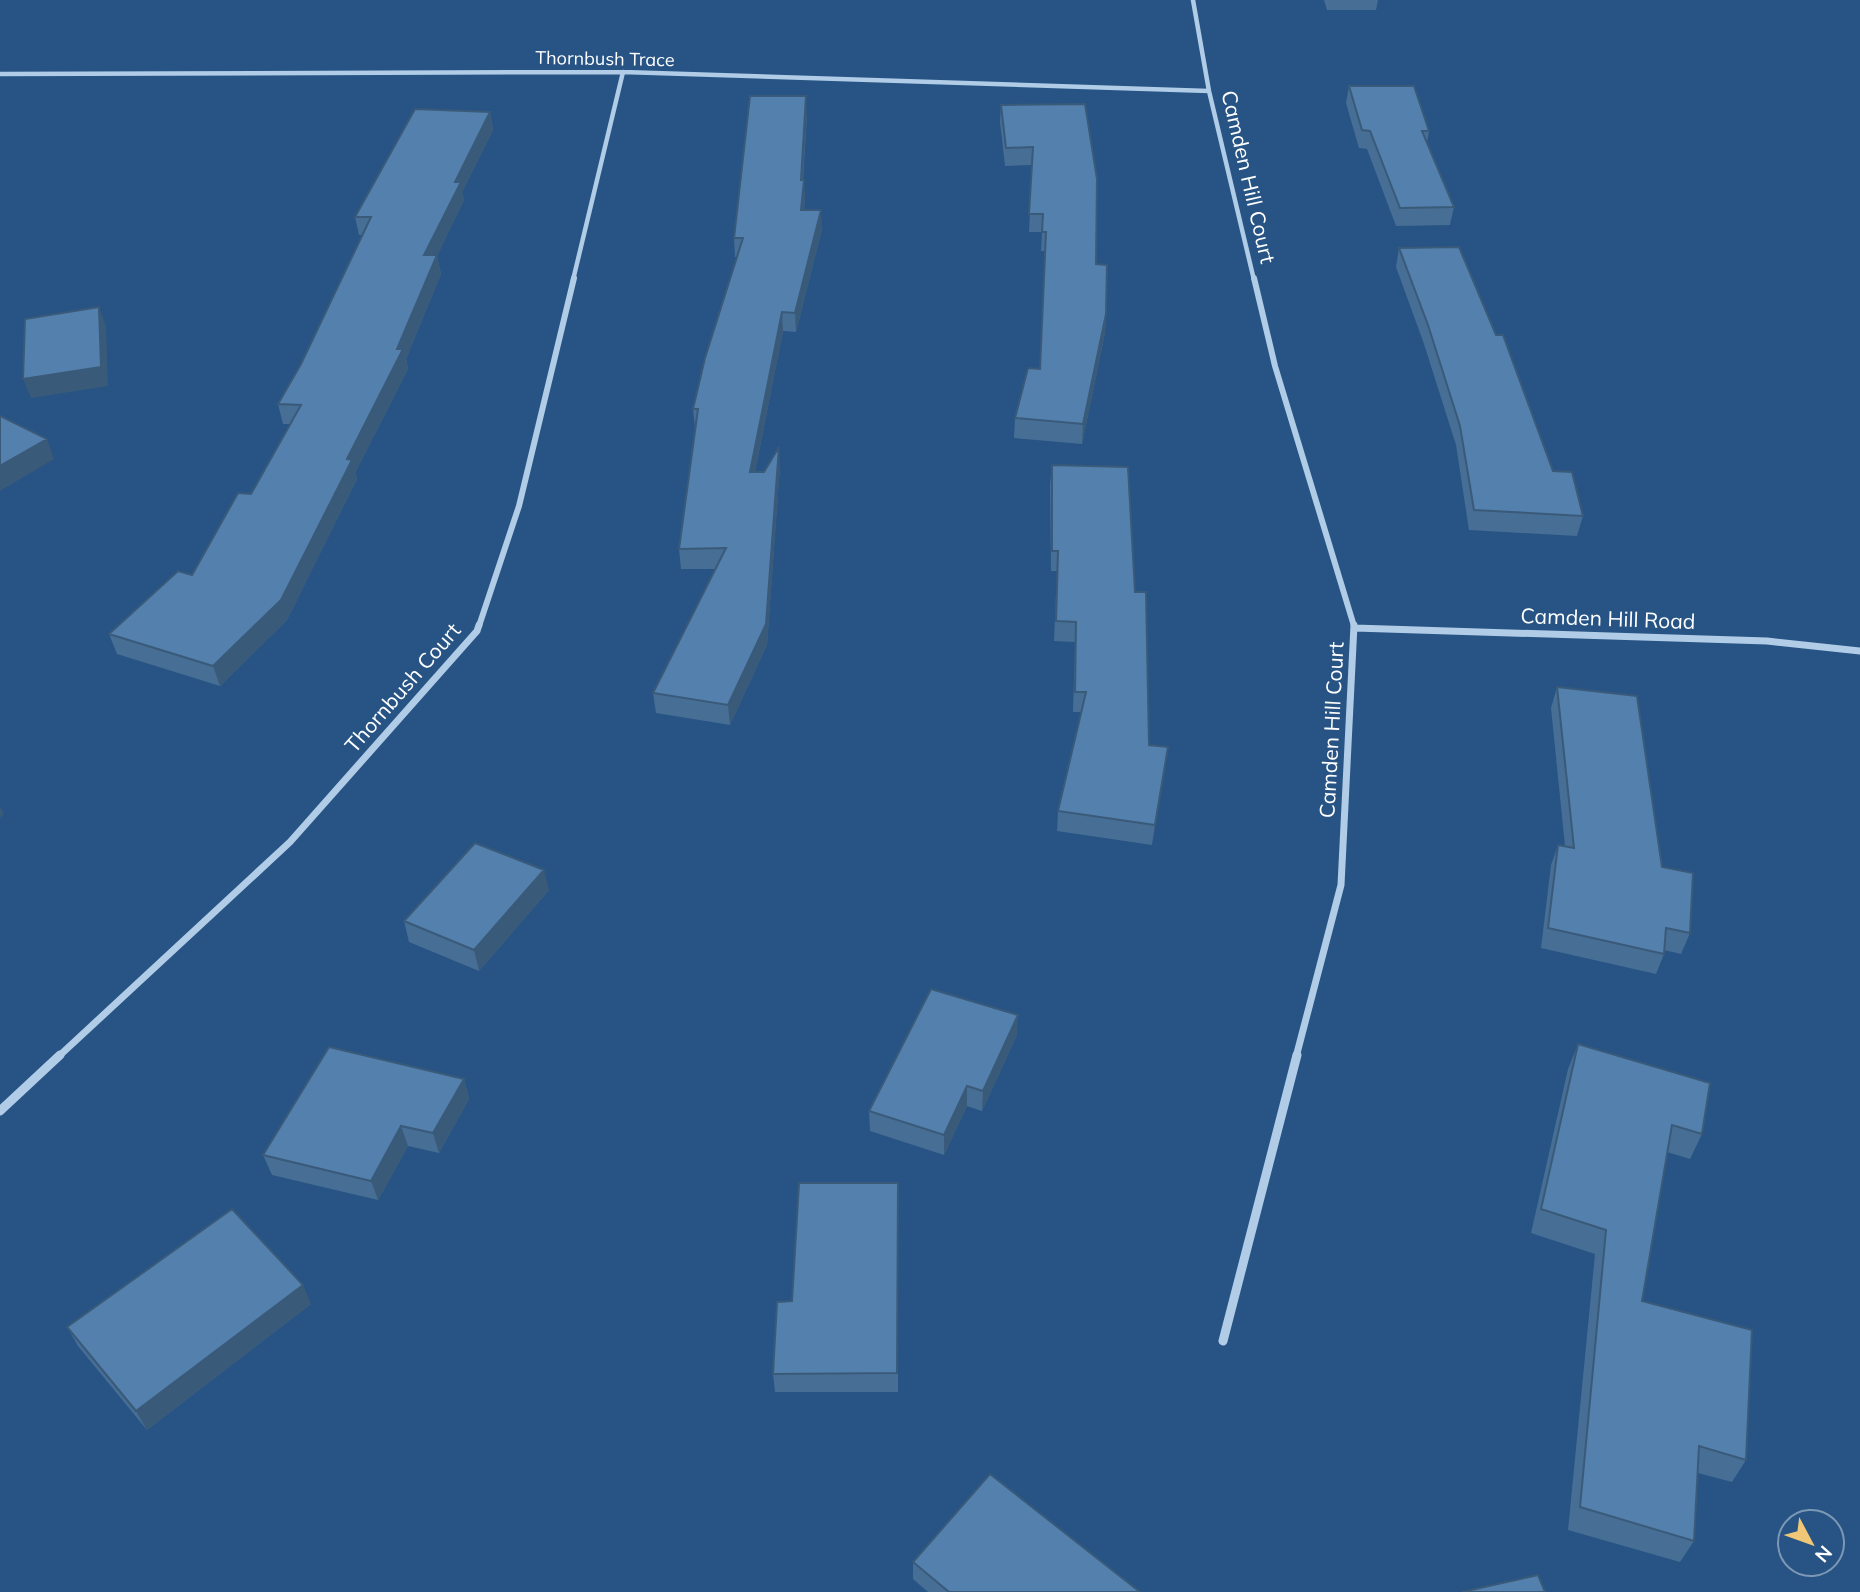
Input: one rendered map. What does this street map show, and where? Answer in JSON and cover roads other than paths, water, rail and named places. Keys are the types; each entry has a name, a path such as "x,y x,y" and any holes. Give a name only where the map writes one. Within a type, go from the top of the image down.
{"street":[{"name":"Camden Hill Court","path":"1193,0 1209,91 1275,366 1355,628 1341,885 1223,1341"},
{"name":"Thornbush Trace","path":"0,74 623,72 1209,91"},
{"name":"Thornbush Court","path":"0,1111 290,842 477,631 519,506 623,72"},
{"name":"Camden Hill Road","path":"1355,628 1767,641 1860,651"}]}
